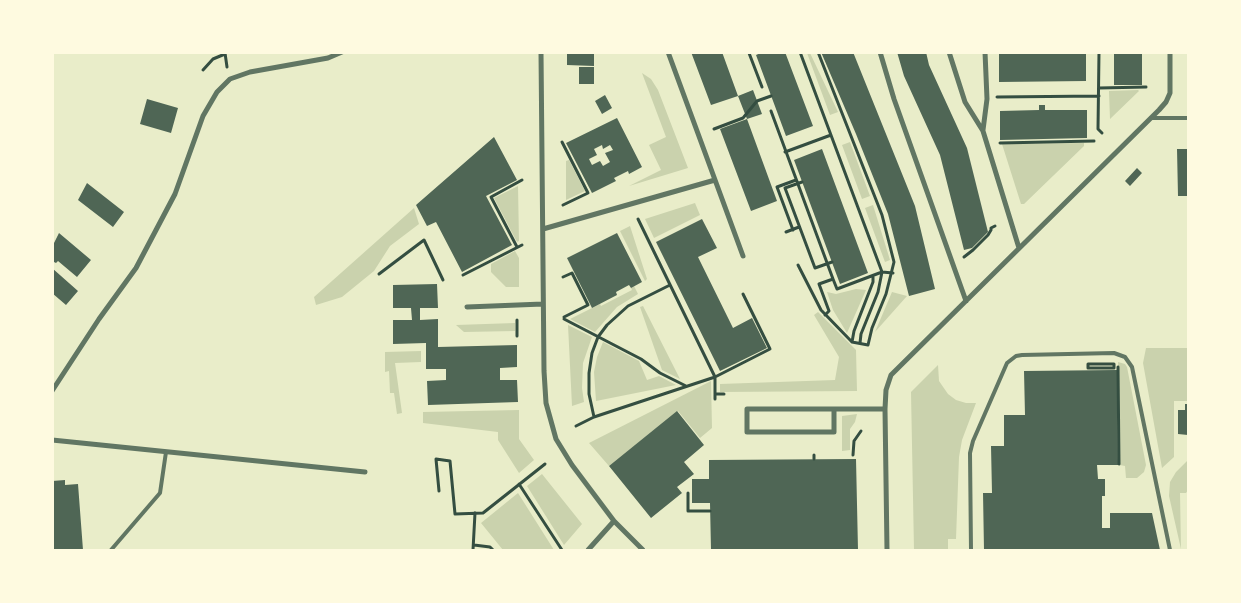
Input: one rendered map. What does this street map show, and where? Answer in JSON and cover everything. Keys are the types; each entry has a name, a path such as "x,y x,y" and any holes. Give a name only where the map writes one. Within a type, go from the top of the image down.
{"street":[{"path":"52,391 99,319 136,268 176,194 203,116 217,92 230,80 250,72 328,58 342,52"},
{"path":"541,52 543,304 546,404 556,439 572,465 614,520 643,550"},
{"path":"668,52 743,256"},
{"path":"880,52 894,99 966,301"},
{"path":"949,52 965,102 983,131 1019,248"},
{"path":"983,131 987,99 985,52"},
{"path":"887,550 885,409 886,390 892,375 1166,102 1170,93 1170,52"},
{"path":"542,229 715,180"},
{"path":"467,307 543,304"},
{"path":"834,410 834,432 747,432 747,409 885,409"},
{"path":"52,440 365,472"},
{"path":"588,550 614,520"}],"lane":[{"path":"1151,118 1188,118"},
{"path":"971,550 970,453 1007,363 1016,356 1022,355 1114,353 1125,357 1132,367 1170,550"},
{"path":"110,550 160,493 166,452"}],"path":[{"path":"800,52 882,272 878,292 861,334 860,344"},
{"path":"798,265 825,315 852,342 868,345 869,336 886,294 894,262 882,215 818,52"},
{"path":"1099,52 1098,129 1102,133"},
{"path":"749,53 762,87"},
{"path":"203,70 212,59 225,54"},
{"path":"1099,88 1146,87"},
{"path":"714,129 743,118 758,101 771,96"},
{"path":"1000,97 1099,96"},
{"path":"770,111 837,289 882,272 892,273"},
{"path":"786,152 830,135"},
{"path":"999,143 1094,141"},
{"path":"562,142 588,193 563,205"},
{"path":"517,247 491,196 522,180"},
{"path":"793,230 778,187 796,180"},
{"path":"802,182 785,188 799,227 815,268 832,262"},
{"path":"638,218 715,377 715,396 724,394"},
{"path":"964,256 973,250 988,235 991,228 995,226"},
{"path":"786,232 799,227"},
{"path":"379,274 424,240 444,280"},
{"path":"463,275 522,245"},
{"path":"564,277 572,274 588,305 564,318 641,359 660,373 687,386"},
{"path":"852,342 854,331 873,282 873,276"},
{"path":"825,315 829,311 819,284 833,279"},
{"path":"594,417 589,394 589,372 592,353 598,337 607,325 628,306 670,285"},
{"path":"576,426 594,417 715,377 770,349 743,294"},
{"path":"517,320 517,336"},
{"path":"1118,366 1119,464"},
{"path":"853,455 854,441 861,431"},
{"path":"439,491 436,460 450,461 455,514 484,513 545,464"},
{"path":"519,484 562,550"},
{"path":"688,492 688,511 710,511"},
{"path":"473,550 476,513"},
{"path":"474,545 490,547 493,550"}],"green space":[{"path":"807,53 810,53 838,112 830,115"},
{"path":"642,73 651,79 658,90 688,168 629,186 661,170 649,145 666,137"},
{"path":"1109,91 1139,91 1110,119"},
{"path":"850,142 870,196 862,199 842,145"},
{"path":"1084,143 1084,146 1024,204 1021,204 1002,144"},
{"path":"569,160 585,191 566,200 566,161"},
{"path":"518,186 519,241 517,242 494,198"},
{"path":"695,203 700,215 654,238 645,219"},
{"path":"873,205 890,260 885,262 865,208"},
{"path":"414,208 419,224 390,246 374,271 342,297 316,305 314,297"},
{"path":"630,226 647,279 645,281 620,231"},
{"path":"515,251 519,258 519,287 506,287 491,272 491,264"},
{"path":"634,286 638,294 617,307 595,332 570,319 600,304 601,306 632,290 631,288"},
{"path":"856,289 866,290 847,333 833,310 827,292 836,294"},
{"path":"892,292 907,296 875,332"},
{"path":"643,306 680,379 662,370 640,307"},
{"path":"818,312 856,350 857,391 720,392 720,384 835,380 839,357 814,315"},
{"path":"515,323 515,331 464,332 456,325"},
{"path":"568,325 592,337 583,363 582,388 584,402 572,406"},
{"path":"603,342 639,361 647,380 659,376 676,385 596,401 594,372"},
{"path":"1146,348 1188,348 1188,401 1174,401 1174,457 1162,468 1143,363"},
{"path":"421,351 421,362 395,363 402,413 397,414 394,393 390,393 389,371 385,372 385,352"},
{"path":"1118,362 1125,364 1127,367 1146,465 1144,472 1137,478 1126,478 1125,466 1120,465"},
{"path":"938,365 939,381 948,394 956,400 976,403 962,440 959,457 956,539 948,539 948,550 914,550 911,392"},
{"path":"711,381 712,428 700,438 678,411 609,466 589,443"},
{"path":"519,410 519,439 534,460 519,473 498,440 498,432 423,423 423,412"},
{"path":"857,414 855,422 850,429 850,450 842,451 842,416"},
{"path":"1188,460 1188,490 1186,493 1180,493 1181,549 1169,496 1170,482 1176,472"},
{"path":"542,474 582,524 564,545 527,486"},
{"path":"518,493 554,550 503,550 481,523"}],"building":[{"path":"567,52 594,52 594,66 567,65"},
{"path":"691,52 722,52 738,96 711,105"},
{"path":"763,52 785,52 813,126 786,136 756,55"},
{"path":"821,52 853,52 915,206 935,289 909,296 888,214"},
{"path":"897,52 926,52 929,65 967,148 988,232 972,248 964,250 940,155 904,76"},
{"path":"1086,52 1086,81 999,82 999,54"},
{"path":"1114,52 1142,52 1142,85 1114,85"},
{"path":"579,67 594,67 594,84 579,84"},
{"path":"753,90 762,114 747,119 738,96"},
{"path":"605,95 612,108 602,114 595,101"},
{"path":"147,99 178,108 171,133 140,124"},
{"path":"1039,105 1045,105 1045,110 1087,110 1087,138 1000,140 1000,111 1039,110"},
{"path":"617,118 642,167 629,174 628,171 614,178 616,181 592,193 566,143","holes":["602,145 603,149 610,145 613,150 605,153 610,162 603,166 600,161 592,165 589,159 597,155 594,149"]},
{"path":"747,119 777,201 751,211 720,129"},
{"path":"494,137 517,180 486,196 512,245 462,272 436,222 427,226 416,205"},
{"path":"822,149 868,273 840,284 794,160"},
{"path":"1177,149 1188,149 1188,196 1178,196"},
{"path":"1137,168 1142,173 1130,186 1125,181"},
{"path":"87,183 124,212 113,227 78,200"},
{"path":"702,219 717,248 698,257 733,328 752,318 767,348 720,371 656,242"},
{"path":"59,233 91,260 77,277 58,261 56,263 52,261 52,247"},
{"path":"617,233 642,282 631,288 629,285 616,292 617,295 592,308 567,258"},
{"path":"52,268 78,291 66,305 52,293"},
{"path":"437,284 438,308 420,308 420,320 438,319 438,347 517,345 517,367 500,368 500,380 517,380 518,402 428,405 427,381 446,380 446,369 426,369 426,343 393,344 393,320 412,320 411,308 393,308 393,285"},
{"path":"1117,370 1118,465 1097,465 1098,479 1105,479 1105,496 1102,496 1102,528 1110,528 1110,513 1152,513 1160,550 984,550 983,493 992,493 991,446 1004,446 1004,415 1025,415 1024,371"},
{"path":"1185,404 1188,404 1188,435 1178,434 1178,410 1185,410"},
{"path":"677,411 704,445 684,462 694,474 677,487 682,493 651,518 609,466"},
{"path":"856,459 858,550 711,550 710,503 692,503 692,479 709,479 709,460"},
{"path":"65,480 65,485 78,484 83,550 52,550 52,481"}]}
